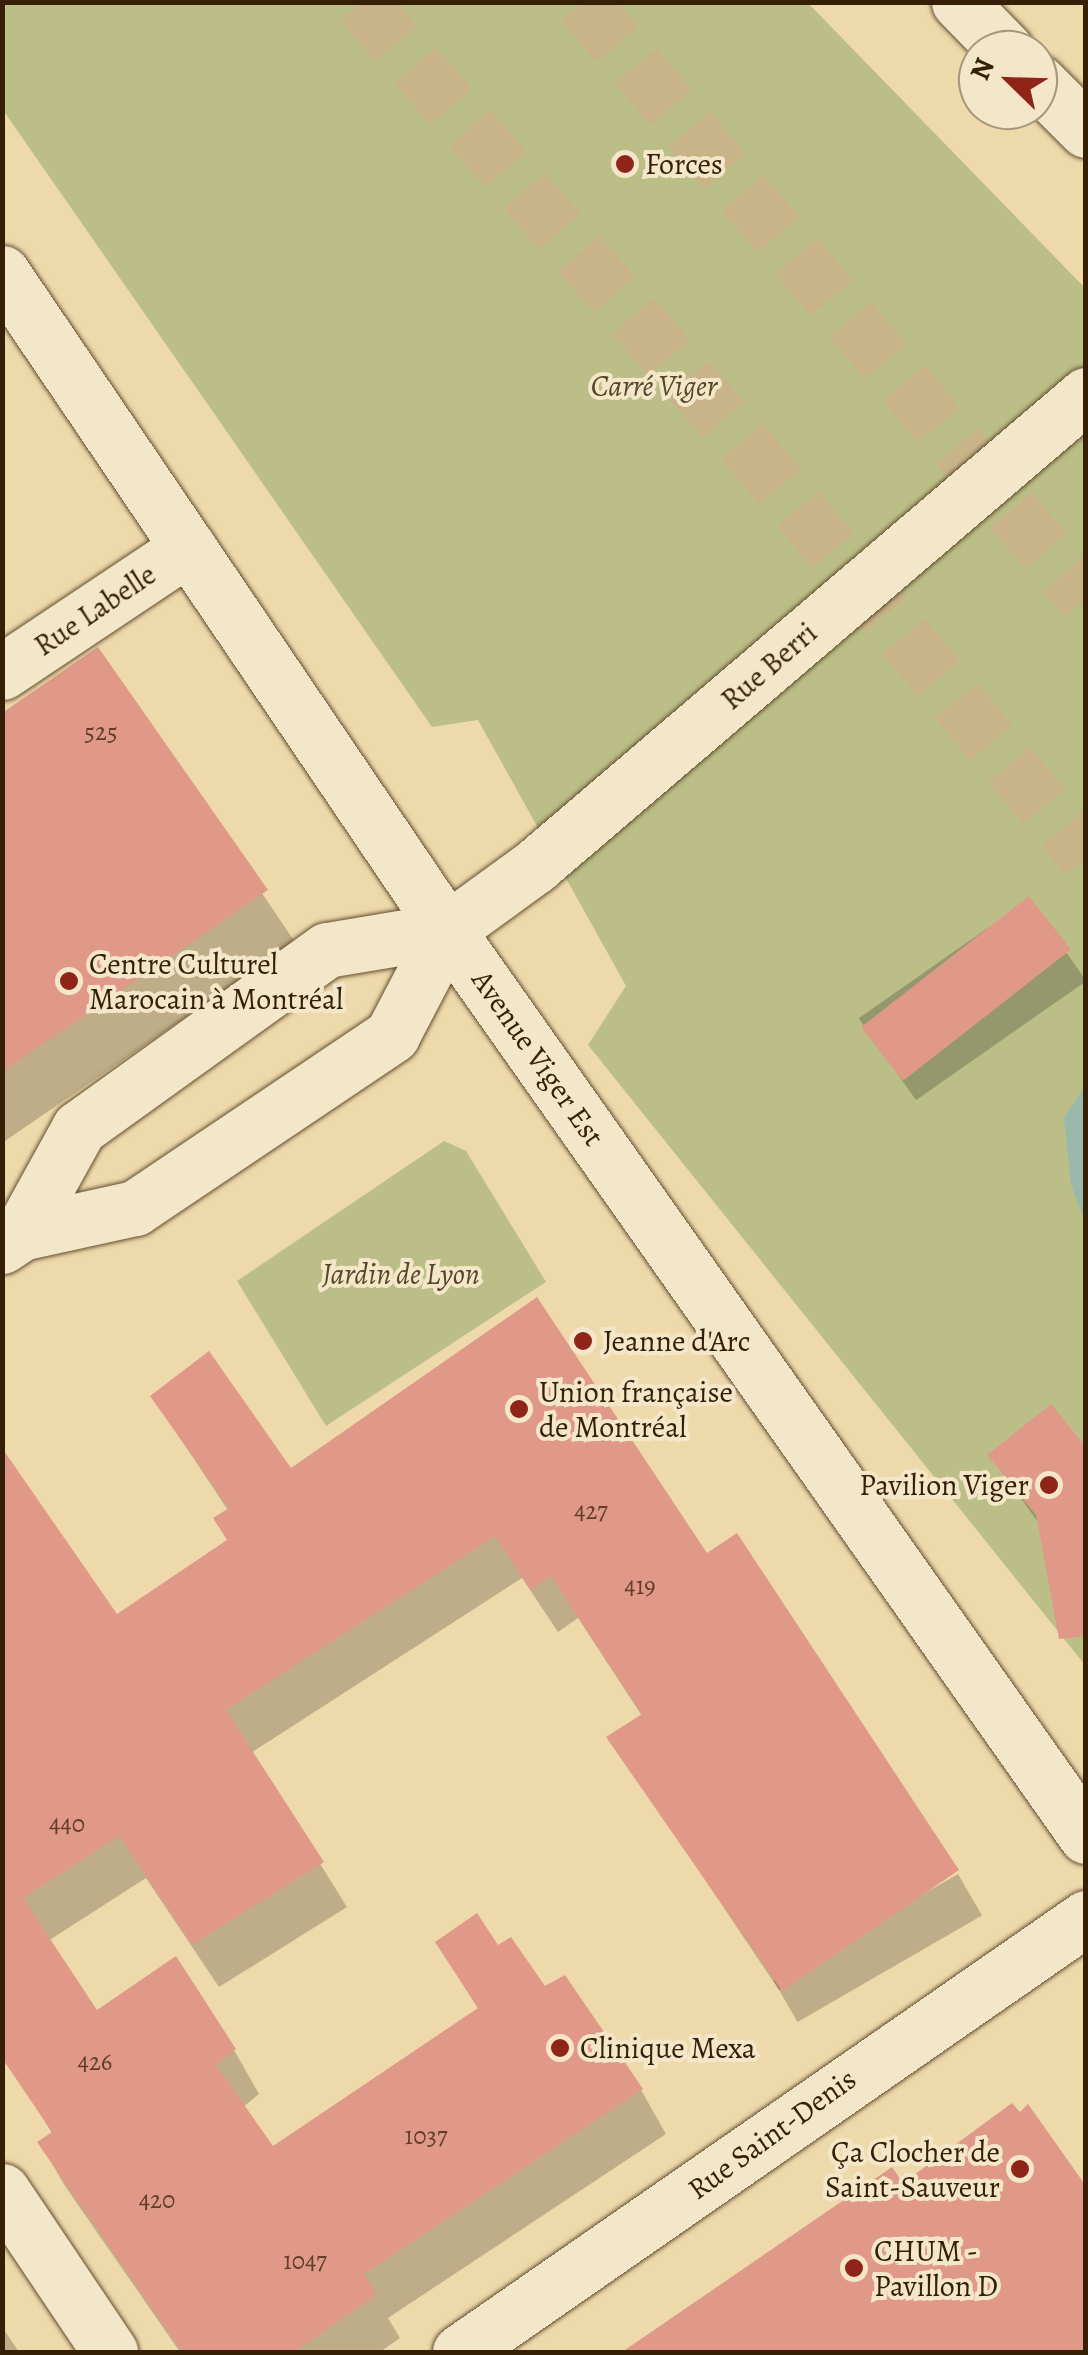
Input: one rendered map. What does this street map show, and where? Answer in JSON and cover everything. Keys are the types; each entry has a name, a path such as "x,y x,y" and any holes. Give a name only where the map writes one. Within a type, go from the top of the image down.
{"main road":[{"path":"959,2 986,30"},
{"path":"1058,102 1086,130"},
{"name":"Avenue Viger Est","path":"2,273 447,930 1086,1836"},
{"name":"Rue Berri","path":"12,1239 134,1208 392,1036 447,930 536,866 1086,396"},
{"name":"Rue Labelle","path":"2,672 188,548"},
{"name":"Rue Berri","path":"12,1239 79,1128 311,962 357,941 447,930"},
{"name":"Rue Saint-Denis","path":"460,2352 1086,1918"},
{"path":"4,2197 110,2352"}],"green space":[{"name":"Carré Viger","path":"2,3 808,3 1085,288 1085,1665 588,1045 626,986 478,720 432,727 3,110"},
{"name":"Jardin de Lyon","path":"444,1141 466,1151 546,1282 326,1426 237,1281"}],"shaded area":[{"path":"1085,1086 1085,1221 1071,1185 1064,1118"}],"building":[{"name":"Centre Culturel Marocain à Montréal","path":"98,647 268,890 2,1072 2,713"},
{"path":"1029,896 1071,950 903,1081 861,1027"},
{"path":"537,1297 707,1553 737,1533 959,1870 782,1991 606,1737 642,1714 551,1576 531,1590 495,1536 226,1710 324,1862 192,1945 119,1836 23,1898 97,2010 176,1956 236,2049 216,2065 273,2146 478,2008 435,1942 477,1913 498,1945 511,1937 545,1986 565,1975 643,2089 364,2274 377,2294 294,2352 182,2352 37,2142 52,2132 2,2058 2,1448 117,1614 227,1540 213,1518 229,1508 150,1396 209,1351 291,1468"},
{"name":"Pavilion Viger","path":"1051,1404 1086,1447 1086,1636 1059,1639 1036,1515 987,1455"},
{"name":"CHUM - Pavillon D","path":"1012,2103 1020,2112 1028,2104 1086,2186 1086,2352 622,2352 892,2167 903,2183"}],"tunnel":[{"path":"361,2 745,444 1086,857"},
{"path":"582,2 1086,598"}],"place":[{"name":"Forces","path":"625,164"},
{"name":"Centre Culturel Marocain à Montréal","path":"69,981"},
{"name":"Jeanne d'Arc","path":"583,1341"},
{"name":"Union française de Montréal","path":"519,1409"},
{"name":"Pavilion Viger","path":"1049,1485"},
{"name":"Clinique Mexa","path":"560,2048"},
{"name":"Ça Clocher de Saint-Sauveur","path":"1020,2169"},
{"name":"CHUM - Pavillon D","path":"854,2268"}]}
